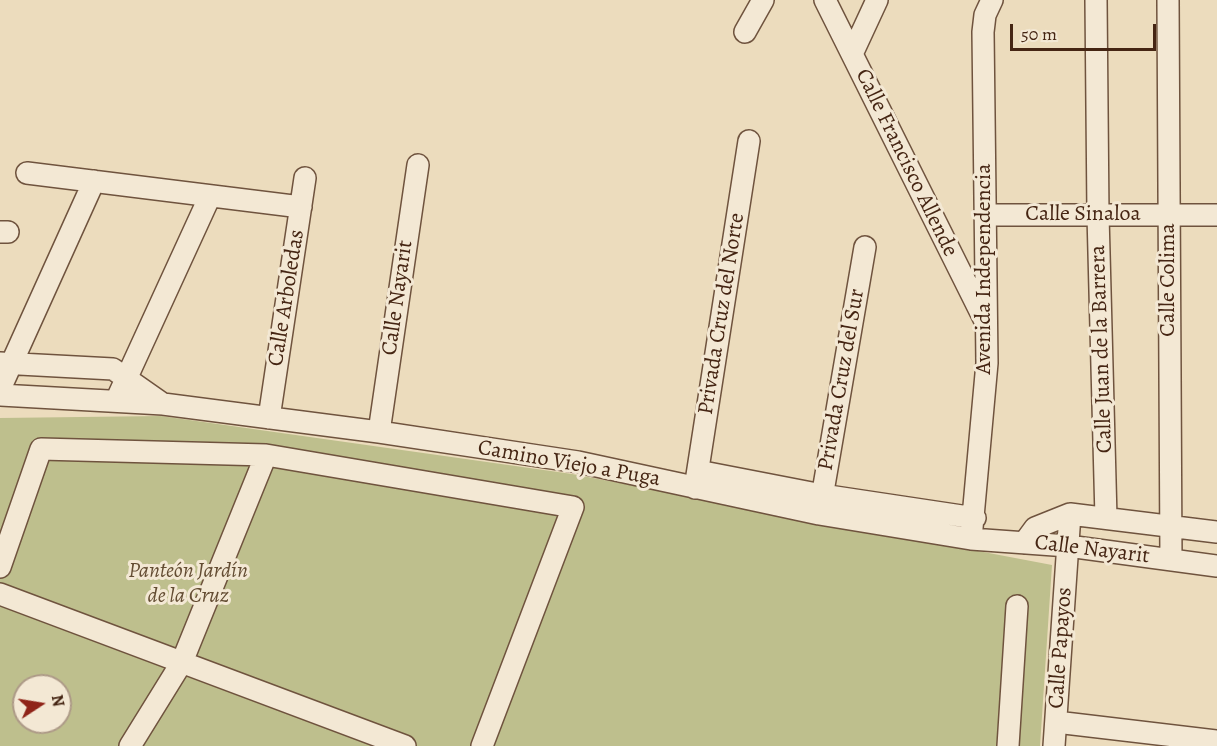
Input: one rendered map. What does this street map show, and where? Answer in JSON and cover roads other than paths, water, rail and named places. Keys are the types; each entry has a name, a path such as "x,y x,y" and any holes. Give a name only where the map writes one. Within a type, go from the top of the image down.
{"street":[{"path":"745,32 763,0"},
{"name":"Calle Francisco Allende","path":"825,0 987,326"},
{"path":"852,54 878,0"},
{"name":"Avenida Independencia","path":"973,529 987,363 983,32 985,15 992,0"},
{"name":"Calle Juan de la Barrera","path":"1096,0 1098,215 1106,518"},
{"name":"Calle Colima","path":"1168,0 1171,560"},
{"name":"Privada Cruz del Norte","path":"696,480 749,141"},
{"name":"Calle Nayarit","path":"379,432 418,165"},
{"path":"27,173 301,207"},
{"name":"Calle Arboledas","path":"269,418 305,178"},
{"path":"0,389 6,363 94,181"},
{"path":"116,401 210,195"},
{"name":"Calle Sinaloa","path":"985,215 1217,215"},
{"name":"Privada Cruz del Sur","path":"821,505 865,246"},
{"path":"6,363 113,369 164,404"},
{"name":"Camino Viejo a Puga","path":"0,395 164,404 379,432 696,480 821,505 973,529 1024,543"},
{"path":"0,567 40,449 266,455 573,507 482,746"},
{"path":"130,746 182,662 266,455"},
{"name":"Calle Nayarit","path":"1024,543 1035,528 1070,514 1217,532"},
{"name":"Calle Papayos","path":"1054,746 1070,514"},
{"name":"Calle Nayarit","path":"1024,543 1068,546 1217,566"},
{"path":"0,594 405,746"},
{"path":"1008,746 1017,606"},
{"path":"1056,722 1209,742"}],"park label":[{"name":"Panteón Jardín de la Cruz","path":"188,584"}]}
